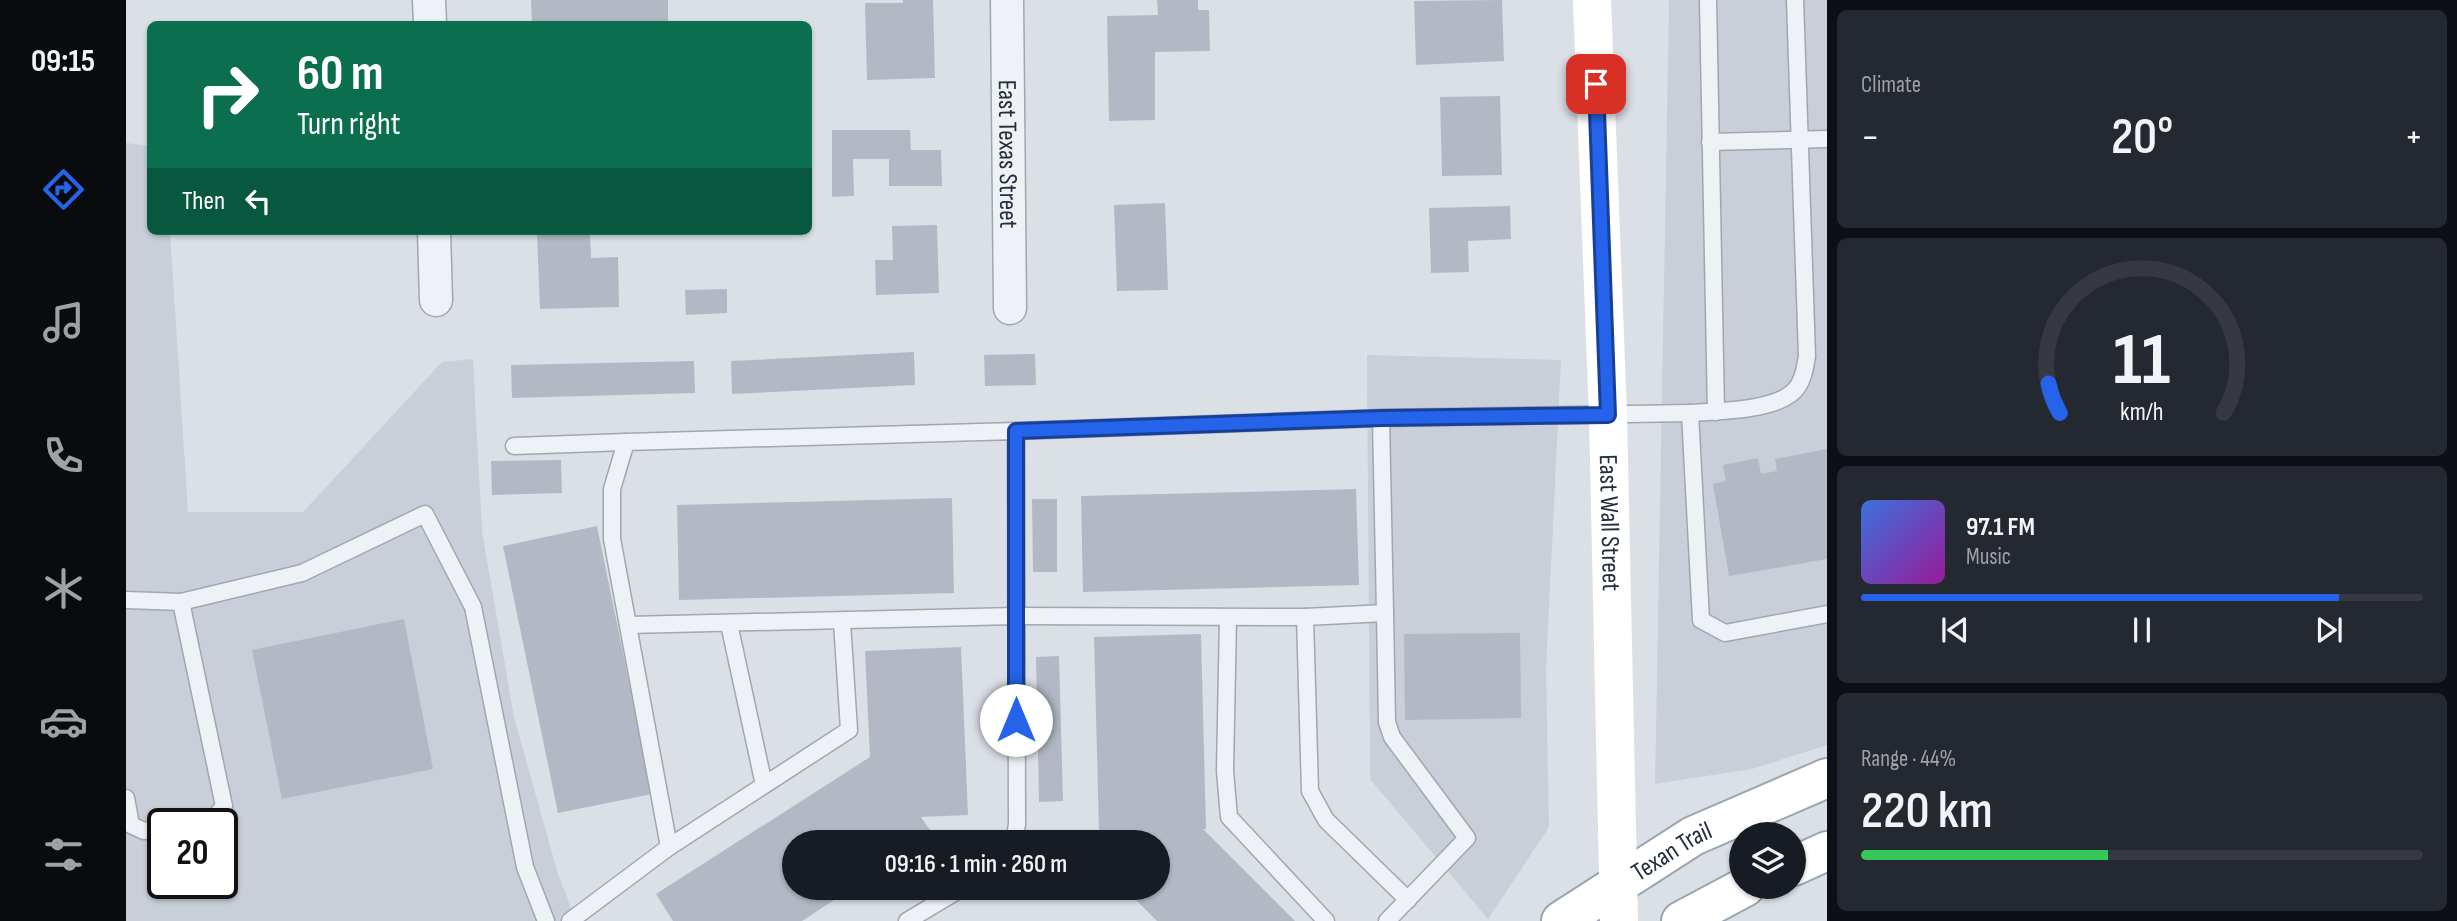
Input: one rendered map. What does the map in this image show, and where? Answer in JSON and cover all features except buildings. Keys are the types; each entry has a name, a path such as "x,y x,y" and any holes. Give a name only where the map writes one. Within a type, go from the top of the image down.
{"street":[{"path":"429,0 429,21"},
{"name":"East Texas Street","path":"1007,0 1010,308"},
{"name":"East Wall Street","path":"1592,0 1608,415 1619,921"},
{"path":"434,235 436,300"},
{"name":"Texan Trail","path":"1561,921 1693,836 1827,778"},
{"path":"1806,861 1827,851"},
{"path":"1681,921 1729,896"}],"lane":[{"path":"1708,0 1716,412"},
{"path":"513,446 1381,418 1690,413 1745,409 1781,399 1794,391 1803,376 1807,356 1795,0"},
{"path":"1710,142 1827,139"},
{"path":"1690,413 1701,620 1725,632 1827,614"},
{"path":"1381,418 1387,722 1392,737 1467,838 1387,921"},
{"path":"1016,431 1016,830"},
{"path":"626,442 612,489 612,538 669,847"},
{"path":"126,600 181,602 302,573 425,514 473,607 525,867 545,916 565,921"},
{"path":"181,602 223,808"},
{"path":"628,625 1016,616 1304,617 1385,612"},
{"path":"1304,617 1310,791 1326,820 1408,900"},
{"path":"1228,618 1225,771 1229,817 1326,921"},
{"path":"570,921 669,847 849,730 842,622"},
{"path":"729,624 764,785"},
{"path":"126,798 131,825 147,831"},
{"path":"907,921 942,900"}],"shaded area":[{"path":"1669,0 1827,0 1827,745 1752,769 1655,784"},
{"path":"126,143 147,146 147,235 170,235 188,512 303,512 442,362 473,359 482,531 514,717 558,874 576,921 126,921"},
{"path":"1367,355 1561,360 1546,669 1549,827 1488,919 1370,779"}],"route":[{"path":"1016,720 1016,431 1381,418 1608,415 1596,84"}]}
